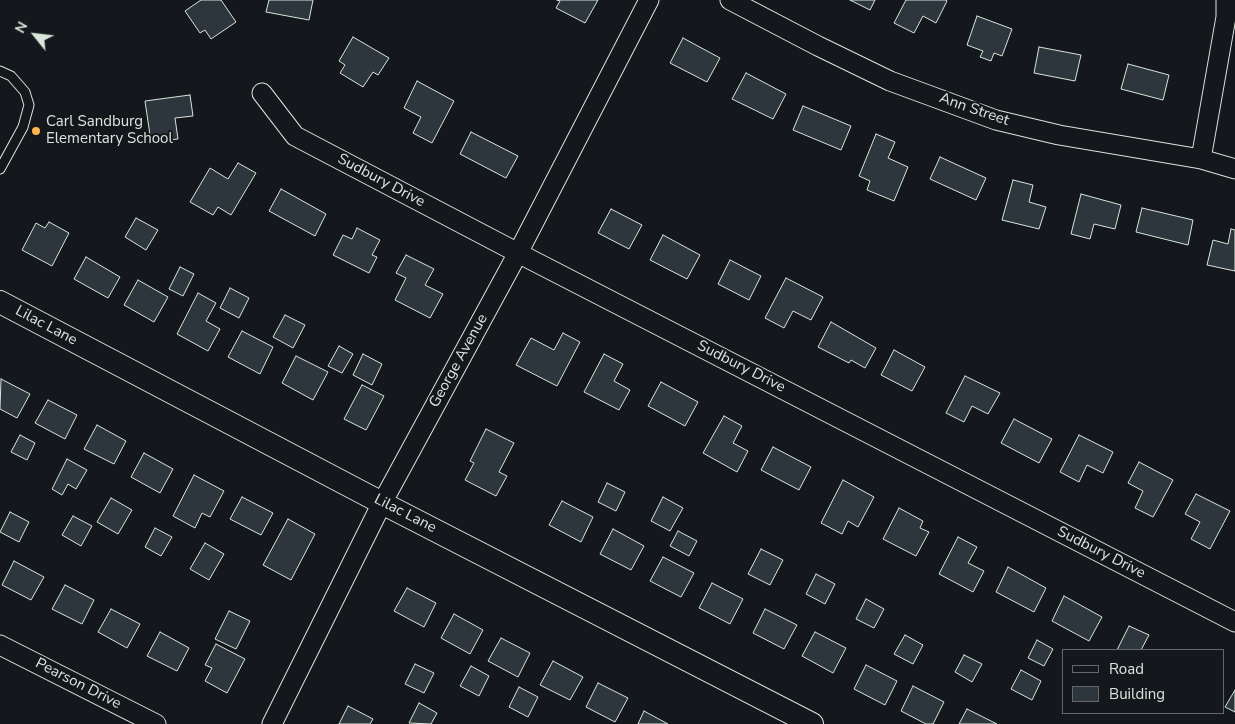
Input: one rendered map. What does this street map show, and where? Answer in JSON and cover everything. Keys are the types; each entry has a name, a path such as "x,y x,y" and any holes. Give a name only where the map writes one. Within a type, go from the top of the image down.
{"street":[{"name":"George Avenue","path":"272,724 382,503 518,253 649,0"},
{"name":"Ann Street","path":"730,0 890,81 996,120 1059,135 1201,159 1235,169"},
{"path":"1201,159 1226,17 1226,0"},
{"name":"Sudbury Drive","path":"262,93 295,136 518,253 1235,622"},
{"name":"Lilac Lane","path":"0,302 382,503 812,724"},
{"name":"Pearson Drive","path":"0,645 156,724"}],"lane":[{"path":"0,71 11,76 25,92 29,104 23,126 0,169"}],"building":[{"path":"201,0 221,0 236,22 211,39 205,30 200,33 185,11"},
{"path":"269,0 313,0 309,20 266,12"},
{"path":"557,0 598,0 585,23 556,8 560,1"},
{"path":"850,0 875,0 870,10"},
{"path":"906,0 947,1 936,23 923,16 914,33 894,23"},
{"path":"977,16 1012,29 1002,56 994,53 991,61 980,57 983,51 967,45"},
{"path":"353,37 389,58 378,75 373,72 363,87 340,73 345,65 339,61"},
{"path":"683,38 720,58 707,82 670,63"},
{"path":"1039,47 1081,55 1075,81 1034,73"},
{"path":"1128,64 1169,75 1163,100 1121,89"},
{"path":"746,73 786,94 773,119 732,99"},
{"path":"417,81 454,101 432,143 413,133 421,117 404,108"},
{"path":"190,95 193,116 175,118 178,139 151,142 145,101"},
{"path":"803,106 851,126 841,150 793,130"},
{"path":"471,132 518,156 506,178 460,154"},
{"path":"876,134 895,142 888,158 908,167 894,201 867,190 870,181 859,176"},
{"path":"940,157 986,178 976,200 930,179"},
{"path":"238,163 256,173 231,215 218,207 213,215 190,202 210,168 228,179"},
{"path":"1013,180 1033,185 1029,202 1046,207 1039,229 1002,220"},
{"path":"281,189 326,214 315,236 269,211"},
{"path":"1081,194 1121,205 1115,229 1094,224 1090,239 1071,234"},
{"path":"1142,208 1193,220 1188,245 1136,232"},
{"path":"611,209 642,225 629,249 598,233"},
{"path":"136,218 158,230 146,250 125,237"},
{"path":"49,222 69,233 52,266 22,250 36,223 45,228"},
{"path":"357,228 380,240 372,255 377,257 369,273 333,255 343,235 352,239"},
{"path":"1231,229 1235,230 1235,271 1207,265 1213,240 1228,244"},
{"path":"663,235 700,255 687,279 650,260"},
{"path":"406,255 434,269 425,285 443,294 430,318 395,300 406,278 396,273"},
{"path":"86,257 120,277 108,298 74,279"},
{"path":"730,260 761,276 749,300 718,284"},
{"path":"180,267 194,274 183,296 169,289"},
{"path":"786,278 823,297 811,320 793,311 784,328 765,318"},
{"path":"138,280 168,297 154,322 124,305"},
{"path":"230,288 249,298 239,318 220,308"},
{"path":"198,293 216,303 206,321 220,329 208,351 177,334"},
{"path":"285,315 305,325 293,348 273,337"},
{"path":"831,322 876,348 865,368 851,360 849,363 818,347"},
{"path":"242,331 273,347 260,374 228,357"},
{"path":"563,333 580,342 557,386 516,365 531,338 554,350"},
{"path":"339,346 353,354 342,373 328,366"},
{"path":"894,350 925,367 912,391 881,375"},
{"path":"363,354 382,364 372,385 353,375"},
{"path":"604,354 623,364 614,381 630,390 619,410 584,392"},
{"path":"296,356 328,372 313,400 282,383"},
{"path":"965,376 1000,393 988,414 972,406 964,422 946,413"},
{"path":"1,379 30,394 17,418 0,409"},
{"path":"661,382 698,402 685,426 648,406"},
{"path":"362,385 384,396 366,430 344,419"},
{"path":"48,400 77,415 65,439 35,423"},
{"path":"724,416 742,426 733,443 748,451 737,472 703,453"},
{"path":"1014,419 1052,439 1039,463 1001,443"},
{"path":"97,425 126,441 114,464 84,449"},
{"path":"486,429 514,443 499,472 507,476 496,496 465,480 474,463 470,461"},
{"path":"20,435 35,443 27,460 11,452"},
{"path":"1079,435 1113,452 1103,473 1087,465 1079,482 1060,472"},
{"path":"773,447 811,467 799,490 761,470"},
{"path":"144,453 173,469 160,493 131,477"},
{"path":"67,459 87,470 76,489 68,484 62,495 52,489"},
{"path":"1139,462 1173,480 1153,517 1135,508 1143,491 1128,483"},
{"path":"194,475 224,491 210,517 202,513 195,528 173,516"},
{"path":"843,480 874,497 858,527 848,521 842,534 821,523"},
{"path":"607,483 625,492 616,511 598,502"},
{"path":"1196,494 1230,511 1210,549 1191,539 1200,522 1185,514"},
{"path":"242,497 273,513 261,535 230,519"},
{"path":"663,497 683,508 670,531 651,521"},
{"path":"111,498 132,510 118,534 97,522"},
{"path":"562,501 593,517 581,542 549,525"},
{"path":"899,508 923,521 920,528 929,532 916,556 883,539"},
{"path":"10,512 29,522 19,542 0,532"},
{"path":"73,516 92,526 81,546 62,535"},
{"path":"288,519 315,534 291,580 263,565"},
{"path":"155,528 172,537 161,556 145,547"},
{"path":"613,529 644,546 631,570 600,554"},
{"path":"678,531 697,541 689,556 670,546"},
{"path":"958,537 977,547 968,563 984,571 973,592 939,574"},
{"path":"205,543 224,554 209,580 190,569"},
{"path":"761,549 783,560 770,585 748,574"},
{"path":"663,557 694,573 681,597 650,581"},
{"path":"14,561 44,577 31,600 2,585"},
{"path":"1008,567 1046,588 1034,612 996,592"},
{"path":"816,574 835,584 825,604 806,594"},
{"path":"712,583 743,599 730,624 699,608"},
{"path":"65,585 94,600 82,624 52,609"},
{"path":"407,588 436,603 424,627 394,611"},
{"path":"1064,596 1102,617 1089,641 1052,621"},
{"path":"866,599 884,609 874,628 856,619"},
{"path":"111,609 140,624 127,648 98,632"},
{"path":"765,609 797,625 784,649 753,633"},
{"path":"229,611 250,621 236,649 215,639"},
{"path":"454,614 483,630 470,654 441,638"},
{"path":"1129,626 1149,635 1142,649 1118,649"},
{"path":"160,632 189,648 177,671 147,656"},
{"path":"815,632 846,648 833,673 802,656"},
{"path":"905,635 923,645 913,664 894,654"},
{"path":"501,638 530,653 518,677 488,661"},
{"path":"1037,640 1053,649 1044,666 1028,658"},
{"path":"216,644 245,659 227,693 205,681 212,668 205,665"},
{"path":"964,655 982,664 972,682 955,672"},
{"path":"553,661 583,677 570,700 540,685"},
{"path":"415,664 434,673 424,693 405,684"},
{"path":"866,665 897,681 885,705 854,689"},
{"path":"471,666 489,676 479,696 460,686"},
{"path":"1021,670 1041,681 1032,700 1011,689"},
{"path":"598,683 628,698 615,722 586,707"},
{"path":"913,686 944,702 933,724 926,724 901,711"},
{"path":"519,687 538,697 528,717 509,707"},
{"path":"1235,690 1235,712 1225,707"},
{"path":"419,703 437,713 431,724 409,723"},
{"path":"348,706 373,719 370,724 339,724"},
{"path":"967,709 997,724 959,724"},
{"path":"644,711 668,724 638,724"}],"place":[{"name":"Carl Sandburg Elementary School","path":"36,131"}]}
